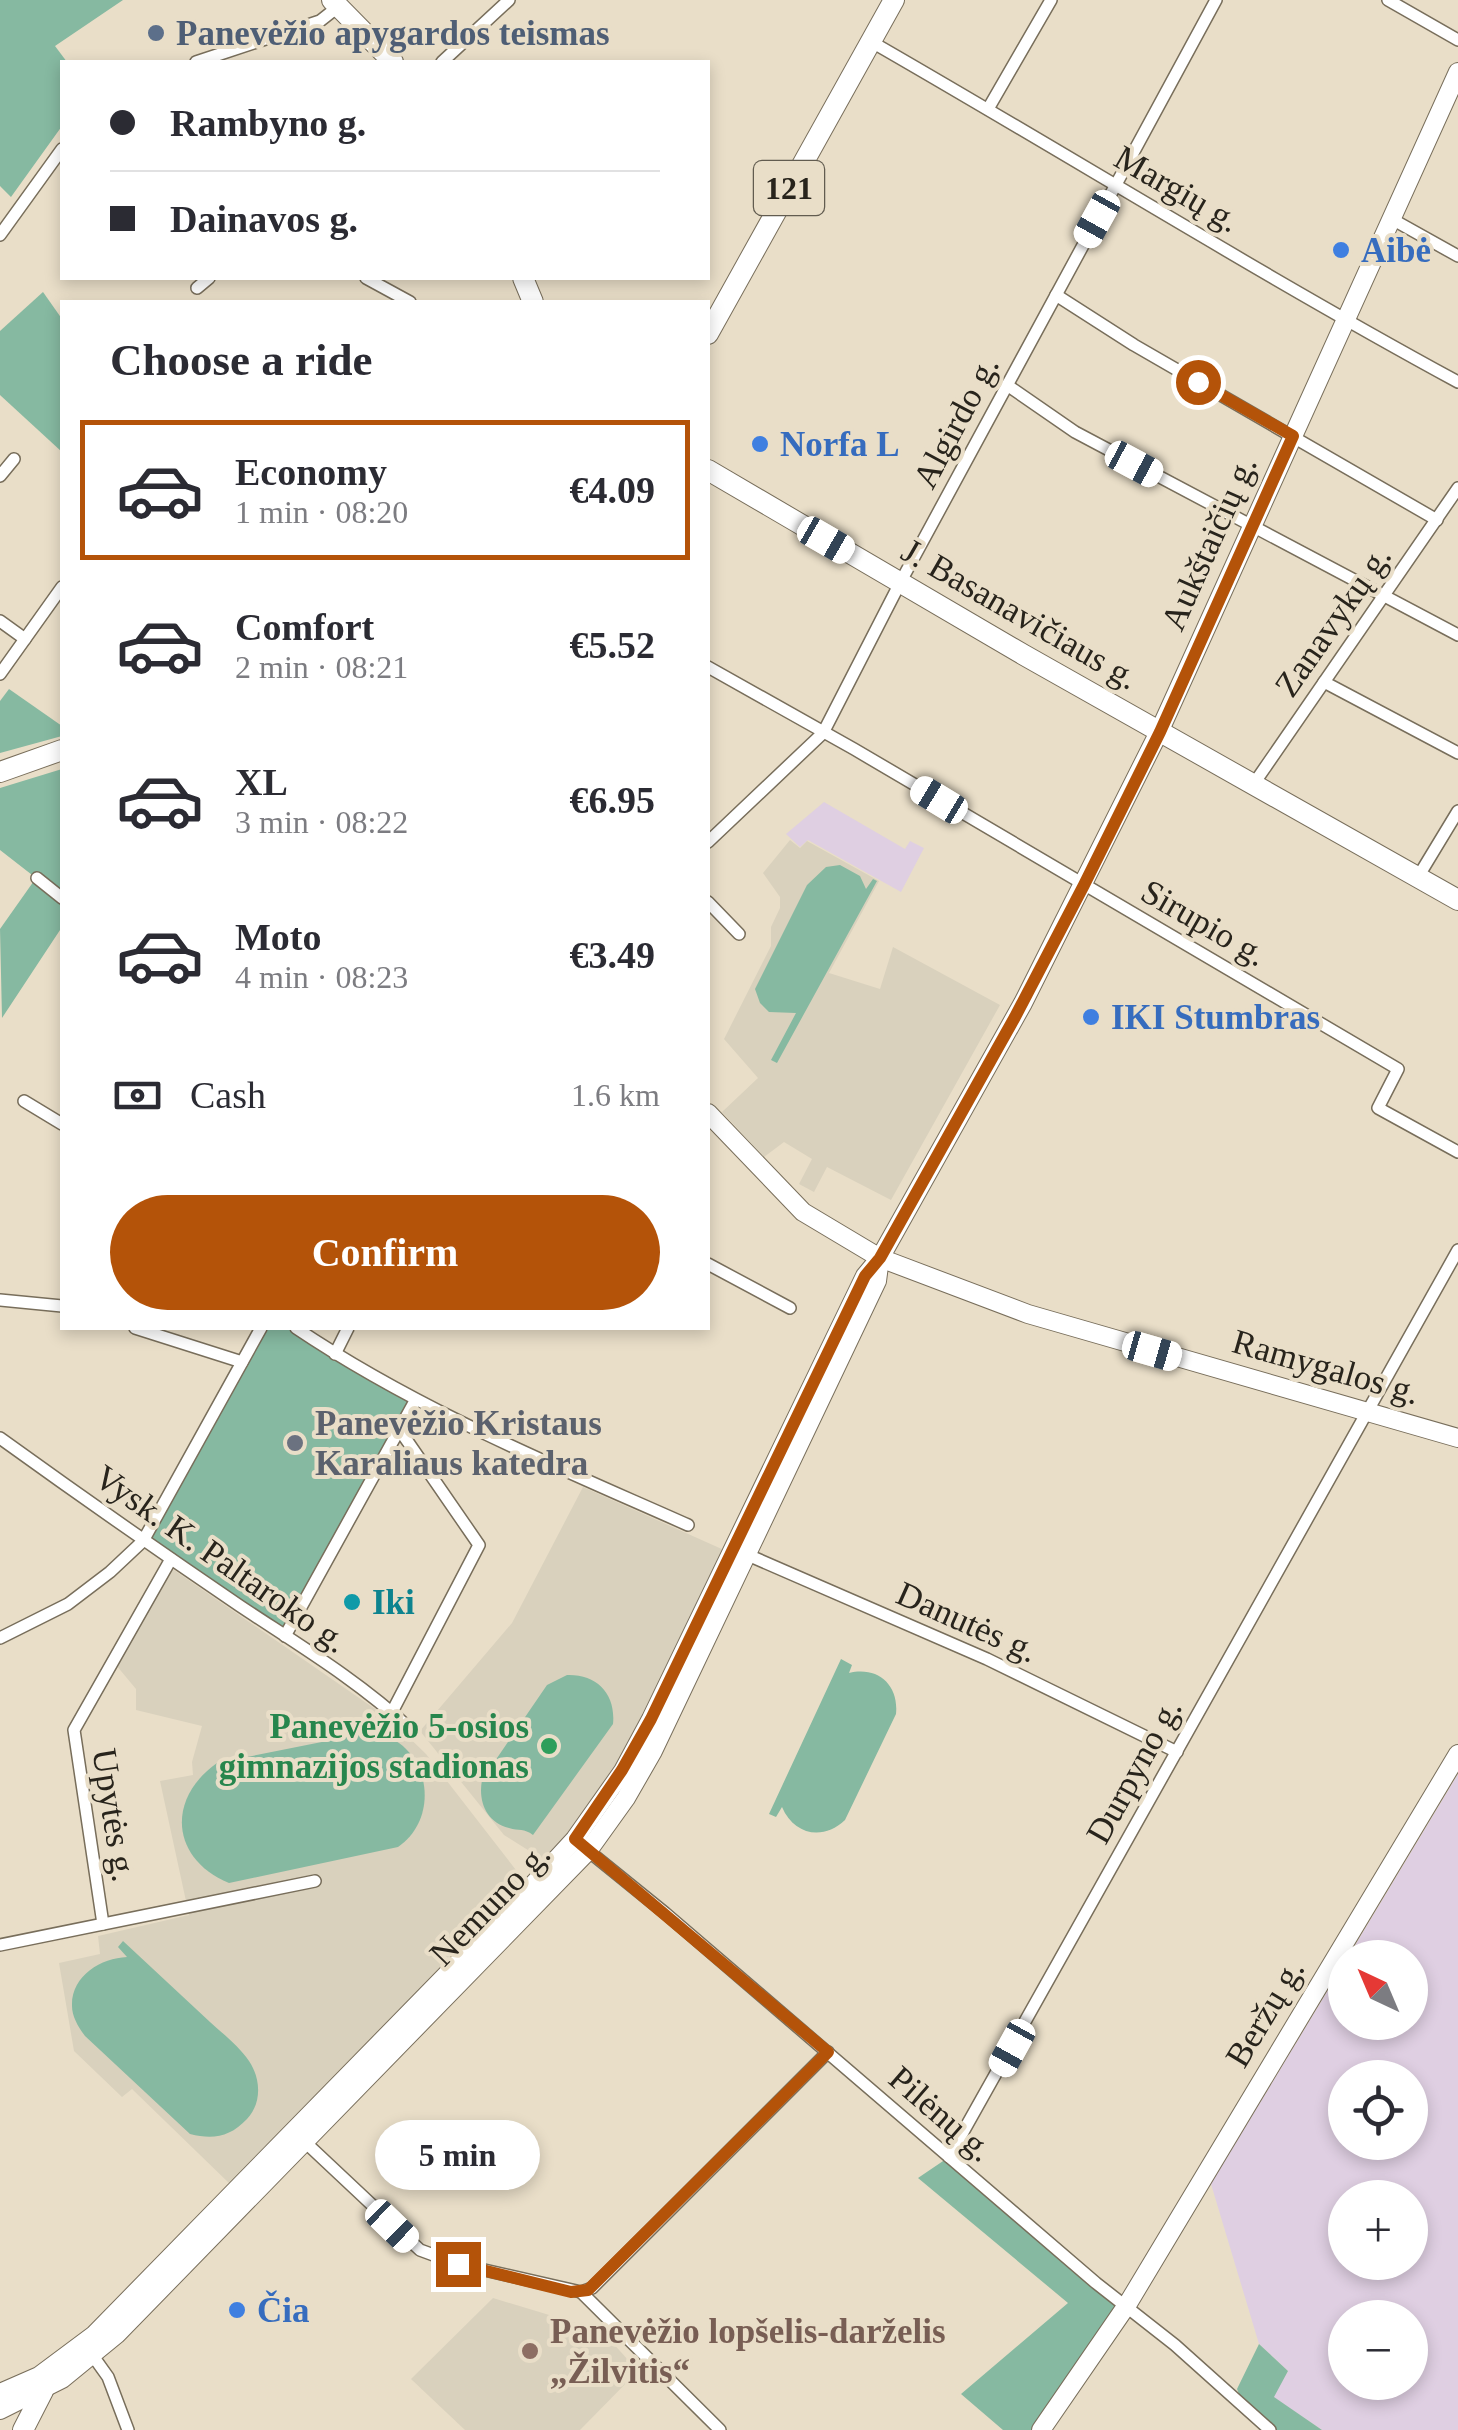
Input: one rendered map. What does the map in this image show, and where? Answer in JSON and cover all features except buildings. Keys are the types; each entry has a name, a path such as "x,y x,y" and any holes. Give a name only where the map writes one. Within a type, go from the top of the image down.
{"main road":[{"name":"121","path":"710,330 894,0"},
{"path":"336,3 391,60"},
{"name":"Aukštaičių g.","path":"917,1190 1015,1017 1160,732 1458,72"},
{"name":"J. Basanavičiaus g.","path":"710,471 1458,900"},
{"path":"0,772 60,751"},
{"path":"0,784 60,765"},
{"name":"Ramygalos g.","path":"710,1115 803,1212 880,1258 1028,1314 1458,1438"},
{"name":"Nemuno g.","path":"0,2410 43,2391 93,2356 305,2142 582,1845 740,1551 856,1293 917,1190"},
{"name":"Beržų g.","path":"1041,2430 1127,2305 1458,1754"},
{"name":"Nemuno g.","path":"0,2394 39,2376 94,2335 504,1916 582,1845"},
{"path":"23,2430 43,2391"}],"street":[{"path":"444,60 509,0"},
{"path":"988,108 1051,0"},
{"name":"Algirdo g.","path":"710,840 824,733 900,583 1216,0"},
{"path":"1388,0 1458,40"},
{"path":"202,60 320,20 336,3"},
{"name":"Margių g.","path":"870,42 1344,320 1458,382"},
{"path":"0,235 60,153"},
{"path":"1390,218 1458,256"},
{"path":"198,288 207,280"},
{"path":"1056,294 1134,345 1437,520"},
{"path":"1007,385 1076,432 1458,635"},
{"path":"0,476 14,459"},
{"name":"Zanavykų g.","path":"1253,785 1458,488"},
{"path":"0,674 60,589"},
{"path":"0,621 25,639"},
{"name":"Sirupio g.","path":"710,669 1398,1069 1378,1108 1458,1152"},
{"path":"1324,682 1458,753"},
{"path":"1418,878 1458,811"},
{"path":"37,878 60,896"},
{"path":"710,904 739,934"},
{"path":"24,1101 60,1123"},
{"name":"Durpyno g.","path":"949,2157 1458,1250"},
{"path":"710,1265 790,1308"},
{"path":"0,1300 60,1306"},
{"path":"141,1330 242,1362"},
{"path":"0,1638 68,1604 143,1541 261,1330"},
{"path":"299,1330 415,1401 584,1481 688,1524"},
{"path":"335,1354 347,1330"},
{"path":"286,1636 415,1401"},
{"path":"392,1712 479,1545 399,1429"},
{"name":"Vysk. K. Paltaroko g.","path":"0,1438 143,1541 286,1636 392,1712 408,1728"},
{"name":"Danutės g.","path":"740,1551 987,1659 1176,1752"},
{"name":"Upytės g.","path":"103,1924 74,1730 171,1559"},
{"name":"Pilėnų g.","path":"582,1845 1270,2430"},
{"path":"0,1945 315,1881"},
{"path":"581,2292 592,2288 828,2052"},
{"path":"305,2142 420,2250 458,2264 581,2292 720,2430"},
{"path":"93,2356 108,2377 128,2430"}],"shaded area":[{"path":"824,802 905,849 910,841 924,848 901,892 808,840 800,847 786,834"},
{"path":"790,840 800,848 807,841 879,881 829,973 880,989 893,947 1000,1005 891,1200 827,1167 814,1192 799,1184 812,1159 784,1142 764,1157 722,1112 758,1078 724,1039 771,946 771,927 780,908 780,897 763,873"},
{"path":"583,1487 724,1550 643,1721 603,1789 547,1862 504,1835 420,1731 512,1623"},
{"path":"171,1568 391,1720 426,1754 526,1883 232,2186 132,2089 122,2097 74,2051 59,1963 100,1954 98,1936 189,1915 160,1781 193,1775 192,1762 202,1726 136,1710 136,1689 116,1665"},
{"path":"1458,1774 1458,2430 1322,2430 1273,2397 1288,2371 1259,2344 1211,2184 1328,1990 1328,2040 1428,2040 1428,1940 1358,1940"},
{"name":"Panevėžio lopšelis-darželis „Žilvitis“","path":"493,2298 602,2331 638,2371 580,2430 465,2430 411,2379"}],"green space":[{"path":"0,0 123,0 55,46 66,60 60,60 60,129 11,197 0,186"},
{"path":"43,292 60,316 60,450 0,395 0,331"},
{"path":"9,689 60,725 60,737 0,753 0,701"},
{"path":"60,770 60,930 2,1018 0,929 36,878 0,850 0,788"},
{"path":"840,865 860,876 866,889 873,879 877,881 777,1063 771,1060 796,1013 769,1012 760,1003 755,989 807,885 826,867"},
{"path":"260,1330 299,1330 415,1401 285,1636 143,1541"},
{"path":"841,1659 852,1665 849,1673 869,1672 890,1686 896,1714 845,1820 828,1831 810,1832 794,1824 782,1807 776,1817 769,1814"},
{"name":"Panevėžio 5-osios gimnazijos stadionas","path":"567,1675 587,1678 602,1688 611,1704 613,1724 533,1835 501,1825 485,1810 482,1780 547,1685"},
{"path":"372,1732 391,1738 406,1749 423,1781 421,1817 412,1834 398,1847 229,1883 195,1859 182,1828 183,1810 200,1778 217,1763"},
{"path":"123,1941 249,2061 258,2083 257,2098 252,2113 234,2130 214,2137 190,2134 78,2026 72,2006 77,1986 98,1965 127,1957 118,1947"},
{"path":"949,2157 1127,2305 1041,2430 1003,2430 961,2394 1068,2303 918,2178"},
{"path":"1259,2344 1288,2371 1274,2397 1322,2430 1275,2430 1239,2394 1237,2389"}],"place":[{"name":"Panevėžio apygardos teismas","path":"156,33"},
{"name":"Aibė","path":"1341,250"},
{"name":"Norfa L","path":"760,444"},
{"name":"IKI Stumbras","path":"1091,1017"},
{"name":"Panevėžio Kristaus Karaliaus katedra","path":"295,1443"},
{"name":"Iki","path":"352,1602"},
{"name":"Panevėžio 5-osios gimnazijos stadionas","path":"549,1746"},
{"name":"Čia","path":"237,2310"},
{"name":"Panevėžio lopšelis-darželis „Žilvitis“","path":"530,2351"}],"route":[{"path":"458,2264 571,2292 592,2288 828,2052 575,1839 651,1719 865,1276 880,1258 1058,937 1160,732 1293,436 1198,382"}]}
